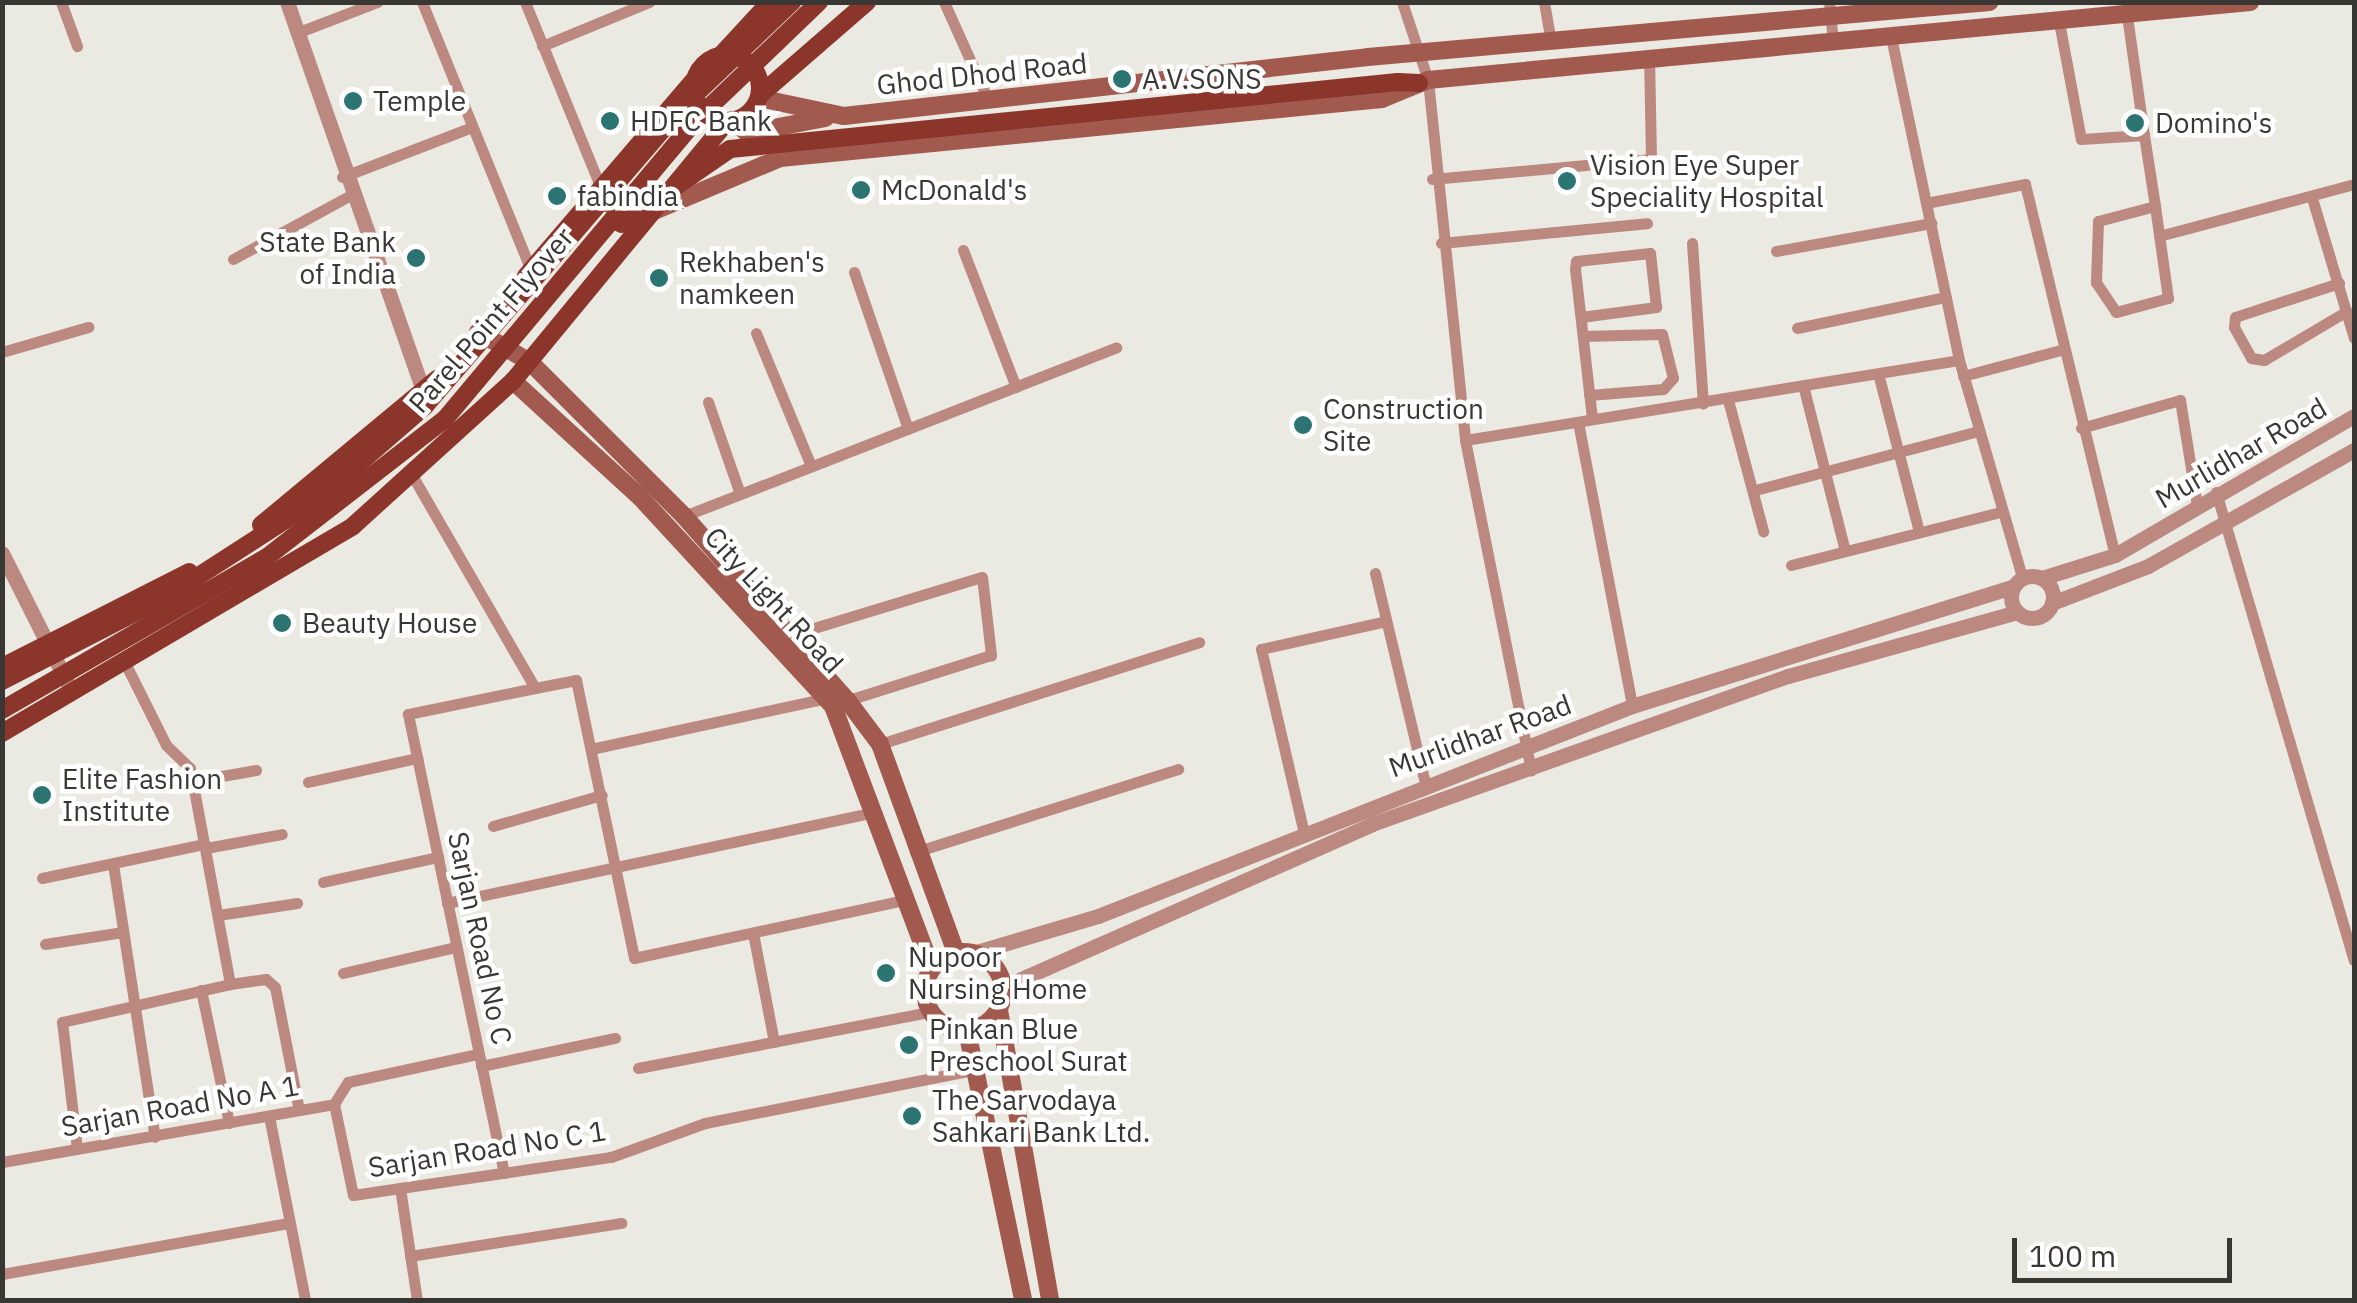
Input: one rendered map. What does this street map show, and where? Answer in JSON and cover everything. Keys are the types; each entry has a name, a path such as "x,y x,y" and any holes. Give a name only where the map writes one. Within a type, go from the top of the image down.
{"main road":[{"path":"2,667 176,581 284,510 424,394 531,271 593,191 770,2"},
{"name":"Parel Point Flyover","path":"2,681 168,595 318,499 481,347 685,104 792,2"},
{"name":"Parel Point Flyover","path":"2,710 189,606 368,485 445,419 697,119 819,2"},
{"path":"2,733 126,665 354,526 514,381 647,214 730,121 868,2"},
{"name":"Ghod Dhod Road","path":"759,97 832,116 1830,10 1990,2"},
{"path":"594,245 730,149 2250,2"},
{"path":"720,56 751,64 759,97"},
{"path":"695,79 700,106 747,133 832,116"},
{"path":"593,191 647,214 780,158 1382,99 1423,81"},
{"path":"478,332 530,362 684,516 794,634 836,701 880,744 914,852 965,953 1003,987 999,1010 1050,1300"},
{"name":"City Light Road","path":"514,381 640,497 836,701 875,812 900,900 932,969 930,1012"},
{"path":"932,969 965,953"},
{"path":"967,1031 999,1010"},
{"path":"930,1012 967,1031 1024,1300"}],"street":[{"path":"60,2 77,46"},
{"path":"287,2 342,177 424,394"},
{"path":"299,32 377,2"},
{"path":"422,2 531,271"},
{"path":"525,2 593,191"},
{"path":"542,46 650,2"},
{"path":"944,2 989,102"},
{"path":"1402,2 1420,54 1464,440 1531,770"},
{"path":"1544,2 1550,42"},
{"path":"1830,10 1834,42"},
{"path":"2126,16 2155,206 2167,304 2116,312 2093,265 2102,252 2098,221 2155,206"},
{"path":"2059,22 2081,139 2144,135"},
{"path":"1891,37 1959,360 2017,582 2017,612"},
{"path":"1432,179 1651,159 1650,58"},
{"path":"342,177 472,126"},
{"path":"1926,202 2025,184 2061,350 2115,555"},
{"path":"2159,236 2354,184"},
{"path":"232,259 349,196"},
{"path":"2312,198 2354,338"},
{"path":"1441,242 1647,222"},
{"path":"1776,250 1931,224"},
{"path":"1692,243 1703,404"},
{"path":"963,250 1016,387"},
{"path":"1581,318 1656,307 1650,253 1576,261 1581,318 1589,395 1585,420 1632,706"},
{"path":"854,272 908,429"},
{"path":"2339,283 2241,314 2234,327 2251,358 2264,360 2347,311"},
{"path":"1797,328 1946,297"},
{"path":"2,352 88,327"},
{"path":"756,332 811,466"},
{"path":"1583,336 1662,334 1672,378 1664,389 1589,395"},
{"path":"684,516 1116,348"},
{"path":"1964,376 2061,350"},
{"path":"1464,440 1880,378 1959,360"},
{"path":"1880,378 1918,532"},
{"path":"1804,389 1845,551"},
{"path":"1728,400 1763,531"},
{"path":"2080,428 2180,400 2197,506"},
{"path":"708,402 740,494"},
{"name":"Murlidhar Road","path":"2042,578 2115,555 2216,492 2354,416"},
{"path":"1759,489 1978,431"},
{"name":"Murlidhar Road","path":"1003,987 1372,824 1788,676 2017,612 2037,617 2052,603 2148,566 2224,519 2354,450"},
{"path":"412,475 535,688 576,680 634,958 900,900"},
{"path":"2216,492 2354,960"},
{"path":"1791,565 2000,512"},
{"path":"2,553 73,694"},
{"path":"1375,573 1425,783"},
{"path":"592,749 836,701 990,654 982,577 794,634"},
{"path":"2017,582 2042,578 2052,603"},
{"name":"Murlidhar Road","path":"965,953 1098,916 1303,829 1632,706 2017,582"},
{"path":"1303,829 1261,649 1386,621"},
{"path":"880,744 1199,642"},
{"path":"126,665 193,781 230,984"},
{"name":"Sarjan Road No C","path":"504,1173 408,714 535,688"},
{"path":"308,782 417,758"},
{"path":"914,852 1178,769"},
{"path":"193,781 256,770"},
{"path":"493,826 602,796"},
{"path":"447,903 875,812"},
{"path":"42,878 282,834"},
{"path":"323,882 438,857"},
{"path":"113,864 154,1138"},
{"path":"218,915 297,903"},
{"path":"45,944 123,932"},
{"path":"753,933 774,1042"},
{"path":"343,973 456,947"},
{"path":"77,1149 59,1027 134,1004 230,984 266,979 275,987 299,1110"},
{"path":"200,990 230,1123"},
{"path":"638,1068 930,1012"},
{"path":"334,1104 348,1082 615,1038"},
{"name":"Sarjan Road No C 1","path":"354,1195 611,1157 705,1122 978,1070"},
{"name":"Sarjan Road No A 1","path":"2,1162 334,1104 354,1195"},
{"path":"268,1116 304,1300"},
{"path":"400,1188 416,1300"},
{"path":"2,1274 289,1223"},
{"path":"410,1256 621,1223"}],"place":[{"name":"A.V.SONS","path":"1122,79"},
{"name":"Temple","path":"353,101"},
{"name":"HDFC Bank","path":"610,121"},
{"name":"Domino's","path":"2135,123"},
{"name":"Vision Eye Super Speciality Hospital","path":"1567,181"},
{"name":"McDonald's","path":"861,190"},
{"name":"fabindia","path":"557,196"},
{"name":"State Bank of India","path":"416,258"},
{"name":"Rekhaben's namkeen","path":"659,278"},
{"name":"Construction Site","path":"1303,425"},
{"name":"Beauty House","path":"282,623"},
{"name":"Elite Fashion Institute","path":"42,795"},
{"name":"Nupoor Nursing Home","path":"886,973"},
{"name":"Pinkan Blue Preschool Surat","path":"909,1045"},
{"name":"The Sarvodaya Sahkari Bank Ltd.","path":"912,1116"}]}
